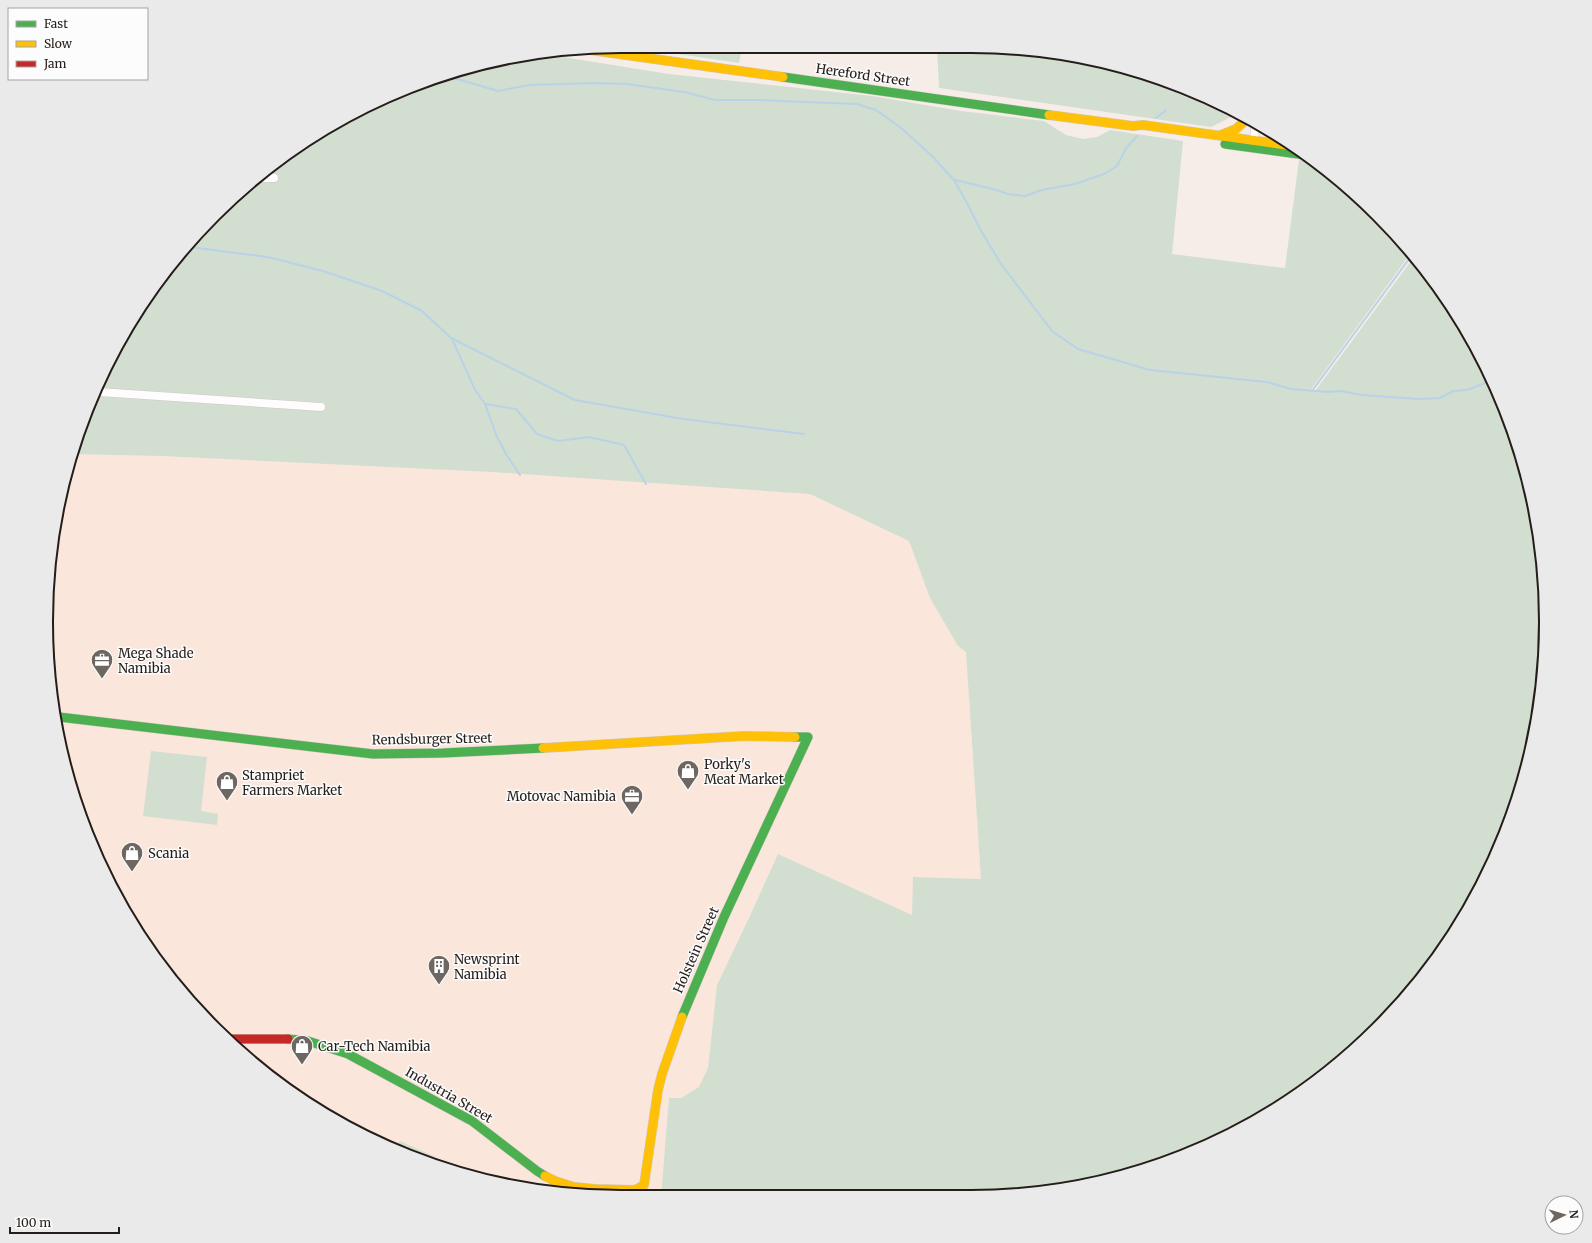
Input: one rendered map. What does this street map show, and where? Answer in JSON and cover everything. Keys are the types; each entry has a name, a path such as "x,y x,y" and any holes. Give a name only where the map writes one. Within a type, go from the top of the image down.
{"street":[{"name":"Hereford Street","path":"613,53 1133,126 1143,125 1214,136 1290,152"},
{"path":"1214,136 1236,129 1243,123"},
{"name":"Hereford Street","path":"1133,126 1143,131 1253,144 1280,145"},
{"path":"1253,144 1255,129"},
{"path":"266,178 274,178"},
{"path":"102,392 322,407"},
{"name":"Rendsburger Street","path":"62,717 373,754 436,753 586,746 744,736 808,737"},
{"name":"Holstein Street","path":"644,1185 660,1085 683,1013 724,917 808,737"},
{"name":"Industria Street","path":"237,1039 287,1039 308,1041 348,1054 472,1121 537,1171 555,1181 574,1187 595,1189 635,1190 644,1185"}],"shaded area":[{"path":"78,454 162,456 492,472 661,482 810,494 909,541 930,598 958,646 966,652 981,879 913,877 912,915 778,854 717,985 708,1068 699,1087 681,1098 669,1098 662,1190 584,1189 511,1179 474,1171 445,1162 400,1142 398,1144 370,1131 337,1114 306,1094 275,1073 220,1023 170,968 149,937 129,906 96,839 72,769 58,696 54,659 54,584 58,547 72,474"}],"green space":[{"path":"672,53 741,53 739,63"},
{"path":"937,53 1008,54 1045,58 1118,72 1188,96 1231,117 1211,127 939,88"},
{"path":"560,57 669,74 872,96 961,111 1044,121 1066,135 1083,139 1097,137 1110,130 1183,141 1172,254 1285,268 1299,160 1303,160 1317,170 1345,194 1407,258 1310,391 1315,391 1411,262 1422,275 1463,337 1496,404 1509,439 1520,474 1528,511 1538,584 1538,659 1534,696 1520,769 1496,839 1480,873 1463,906 1422,968 1372,1023 1317,1073 1255,1114 1222,1131 1188,1147 1118,1171 1045,1185 1008,1189 662,1190 669,1098 681,1098 699,1087 708,1068 717,985 778,854 912,915 913,877 981,879 966,652 958,646 930,598 909,541 810,494 492,472 162,456 78,454 96,404 112,370 129,337 170,275 194,247 247,194 275,170 306,149 337,129 404,96 474,72 511,64"},
{"path":"151,751 207,757 201,811 218,814 217,825 143,816"},
{"path":"400,1141 448,1163 404,1147 398,1144"}],"waterway":[{"path":"454,78 498,91 529,85 593,83 627,84 684,92 715,100 857,104 876,110 900,127 932,156 954,180 980,229 1001,264 1052,331 1078,349 1150,370 1267,382 1291,389 1328,392 1341,391 1362,395 1419,399 1440,398 1453,391 1467,390 1486,383"},
{"path":"1156,118 1166,110"},
{"path":"955,180 1008,194 1025,196 1042,190 1075,184 1104,174 1117,166 1126,148 1137,136"},
{"path":"194,247 268,257 323,271 382,291 422,311 451,338 575,400 683,419 804,434"},
{"path":"1312,391 1409,259"},
{"path":"452,339 475,390 485,404 497,437 520,475"},
{"path":"485,404 516,409 537,434 558,441 589,437 624,445 646,484"}],"traffic: fast":[{"path":"783,77 1049,115"},
{"path":"1225,144 1292,153"},
{"path":"62,717 373,754 443,753 543,748"},
{"path":"682,1017 724,917 808,737 795,737"},
{"path":"288,1039 308,1041 348,1054 472,1121 545,1176"}],"traffic: slow":[{"path":"613,53 783,77"},
{"path":"1049,115 1133,126 1143,125 1278,144"},
{"path":"1221,135 1236,129 1243,123"},
{"path":"543,748 744,736 795,737"},
{"path":"545,1176 574,1187 595,1189 635,1190 644,1185 658,1090 682,1017"}],"traffic: jam":[{"path":"237,1039 288,1039"}],"place":[{"name":"Mega Shade Namibia","path":"102,680"},
{"name":"Porky's Meat Market","path":"688,790"},
{"name":"Stampriet Farmers Market","path":"227,802"},
{"name":"Motovac Namibia","path":"632,816"},
{"name":"Scania","path":"132,872"},
{"name":"Newsprint Namibia","path":"439,986"},
{"name":"Car-Tech Namibia","path":"302,1066"}]}
